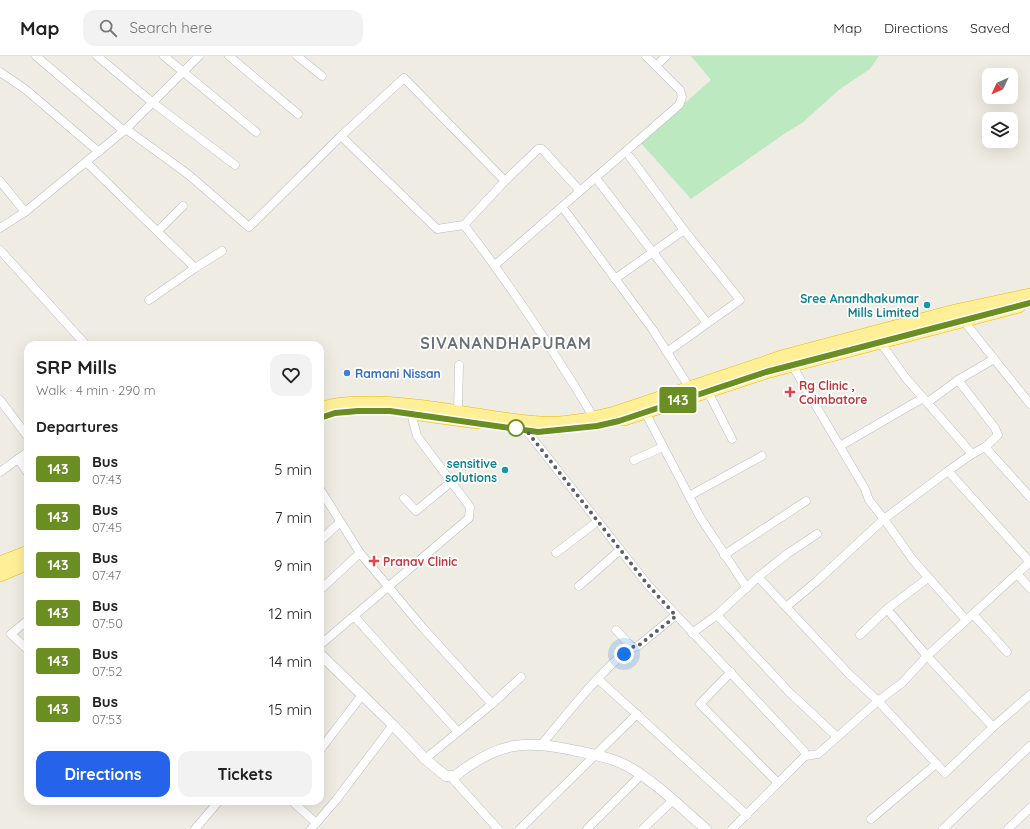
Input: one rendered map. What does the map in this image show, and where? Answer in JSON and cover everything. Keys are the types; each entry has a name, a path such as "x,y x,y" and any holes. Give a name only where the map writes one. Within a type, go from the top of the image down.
{"highway":[{"path":"324,408 332,405 376,403 422,406 540,423 561,423 594,418 615,413 689,386 776,364 955,311 1030,295"},
{"path":"324,417 335,413 358,411 411,413 526,430 561,431 597,426 645,412 776,364 792,365 1030,303"},
{"path":"0,564 24,554"},
{"path":"0,575 24,565"}],"street":[{"path":"36,56 125,130 189,176 249,226 341,136 404,78 505,181"},
{"path":"97,56 152,102 235,165"},
{"path":"164,56 256,132"},
{"path":"0,228 25,212 100,152 125,130 199,56"},
{"path":"229,56 298,114"},
{"path":"297,56 322,76"},
{"path":"495,265 679,105 682,96 680,90 646,56"},
{"path":"656,66 666,56"},
{"path":"0,72 25,89 100,152"},
{"path":"341,136 437,229 464,226 505,181 538,149 542,149 580,191"},
{"path":"630,157 684,230 740,300 667,352"},
{"path":"86,162 195,268"},
{"path":"0,181 25,212"},
{"path":"599,182 707,324"},
{"path":"158,231 183,206"},
{"path":"566,212 653,330 689,386"},
{"path":"464,226 495,265 555,353 594,418"},
{"path":"615,279 684,230"},
{"path":"0,250 82,341"},
{"path":"149,300 222,251"},
{"path":"963,320 1030,404"},
{"path":"880,342 905,377 972,454"},
{"path":"840,446 925,400 994,359"},
{"path":"458,411 459,365"},
{"path":"792,365 865,489 869,500 928,578 966,620"},
{"path":"786,607 817,581 884,519 948,470 985,447 998,435 995,428 958,380"},
{"path":"707,390 732,439"},
{"path":"0,400 24,432"},
{"path":"645,412 688,496 724,555 747,588"},
{"path":"324,642 469,518 470,507 417,436 411,413"},
{"path":"526,430 620,550 676,616 731,672 804,751 805,756"},
{"path":"985,447 1030,497"},
{"path":"634,460 663,448"},
{"path":"0,472 24,455"},
{"path":"688,496 762,456"},
{"path":"18,459 24,467"},
{"path":"732,829 805,756 818,754 836,736 902,683 927,656 1030,562 948,470"},
{"path":"404,498 416,511 450,482"},
{"path":"324,496 360,553 423,628 492,704"},
{"path":"724,555 806,501"},
{"path":"556,553 598,521"},
{"path":"324,537 340,522"},
{"path":"692,633 717,615 758,577 787,554 817,534"},
{"path":"579,586 620,550"},
{"path":"324,586 360,553"},
{"path":"1017,574 1030,588"},
{"path":"758,577 849,674 878,701 945,773 993,727 1030,696"},
{"path":"860,635 887,609 928,578"},
{"path":"887,609 927,656 993,727"},
{"path":"973,614 1007,652"},
{"path":"717,615 790,692 836,736"},
{"path":"354,616 458,732"},
{"path":"542,744 598,679 632,647 638,646 676,616"},
{"path":"24,623 11,634 24,646"},
{"path":"616,630 632,647"},
{"path":"324,658 393,725 426,760 446,776 451,777 498,829"},
{"path":"731,672 700,704 778,783"},
{"path":"426,760 492,704 521,677"},
{"path":"598,679 747,815"},
{"path":"324,745 362,695"},
{"path":"520,829 637,714"},
{"path":"296,805 314,826 336,800 393,725"},
{"path":"451,777 471,763 496,750 517,744 542,744 595,755 621,763 641,776 706,829"},
{"path":"943,829 1030,746"},
{"path":"871,819 936,764"},
{"path":"587,829 641,776"},
{"path":"643,829 672,801"},
{"path":"195,829 215,805"},
{"path":"1008,829 1030,808"}],"green space":[{"path":"691,56 879,56 870,69 840,89 802,123 691,199 640,142 711,80"}],"bus line":[{"name":"143","path":"324,417 335,413 358,411 390,411 479,422 538,432 561,431 597,426 619,421 707,390 766,372 1030,303"}],"place":[{"name":"Sree Anandhakumar Mills Limited","path":"927,305"},
{"name":"Ramani Nissan","path":"347,373"},
{"name":"Rg Clinic , Coimbatore","path":"790,392"},
{"name":"sensitive solutions","path":"505,470"},
{"name":"Pranav Clinic","path":"374,561"}],"district":[{"name":"SIVANANDHAPURAM","path":"506,343"}],"route":[{"path":"516,428 526,430 648,585 676,616 638,646 632,647 624,654"}]}
